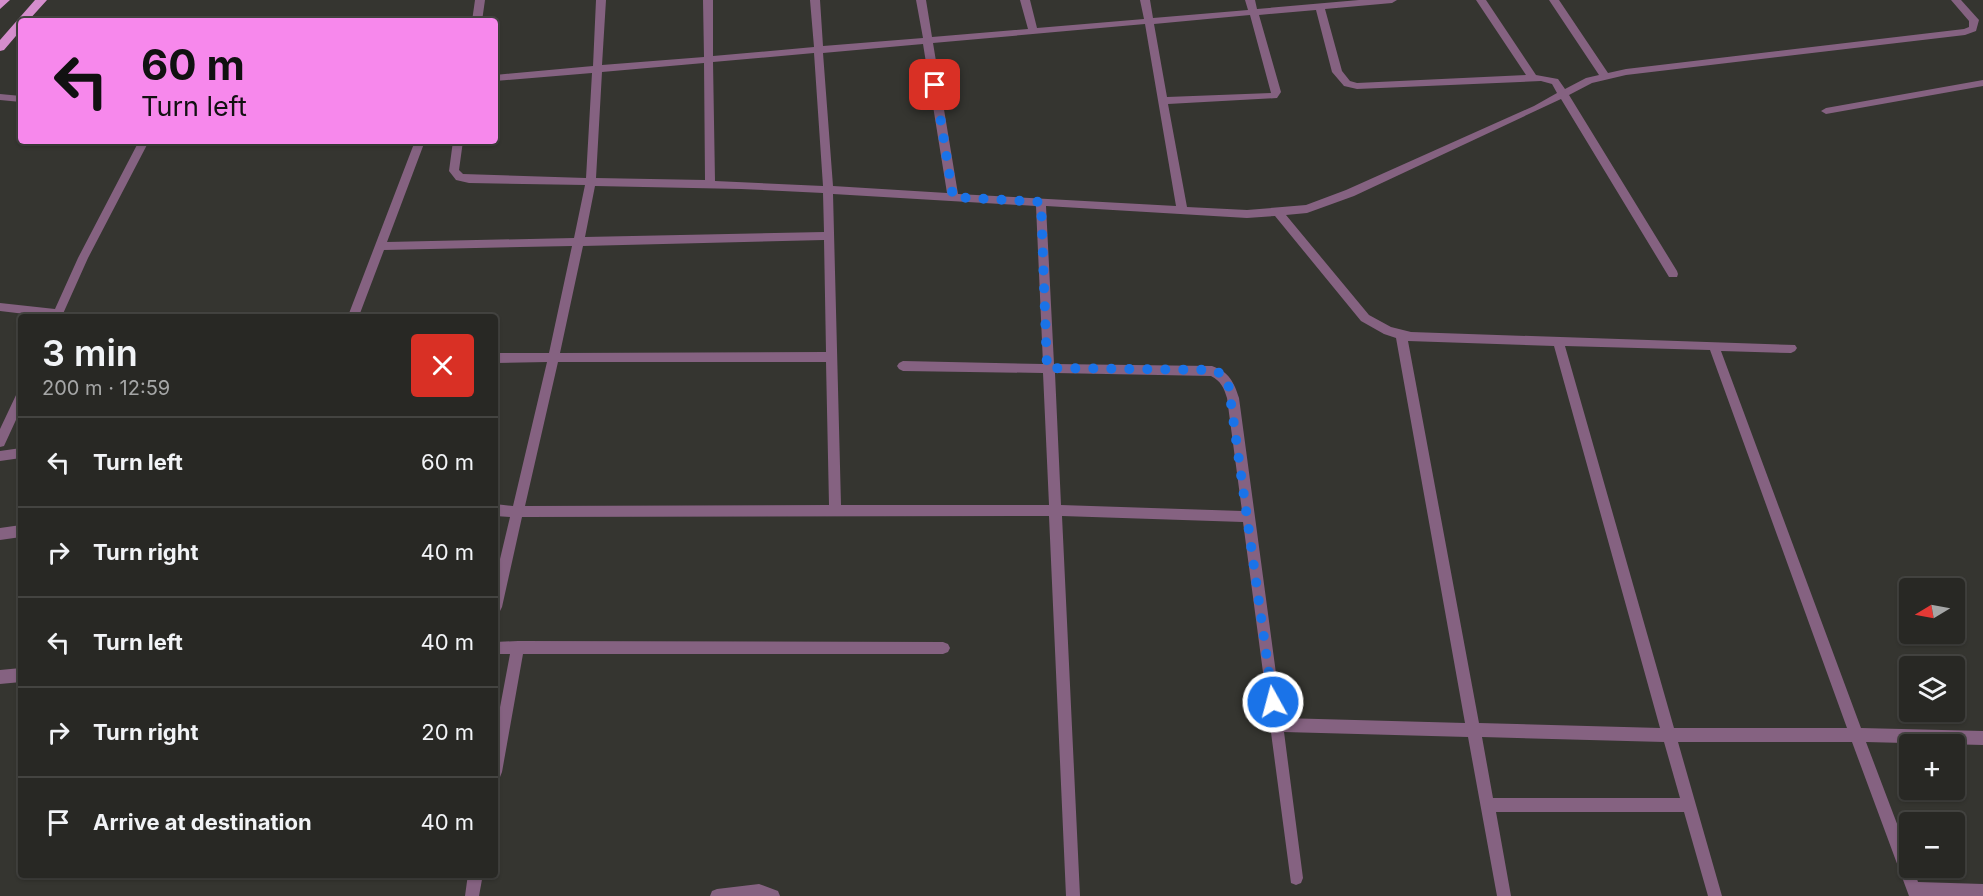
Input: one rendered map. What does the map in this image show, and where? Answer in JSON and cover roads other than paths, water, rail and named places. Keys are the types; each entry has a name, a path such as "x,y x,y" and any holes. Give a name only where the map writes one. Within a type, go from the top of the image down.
{"main road":[{"path":"0,4 4,0"},
{"path":"25,18 41,0"},
{"path":"0,47 18,27"}],"street":[{"path":"477,18 480,0"},
{"path":"498,595 554,356 591,182 601,0"},
{"path":"708,0 710,184"},
{"path":"815,0 816,51 828,190 836,511"},
{"path":"921,0 953,197"},
{"path":"1025,0 1033,30"},
{"path":"1145,0 1182,210"},
{"path":"1163,101 1274,96 1276,92 1250,0"},
{"path":"498,78 1392,0"},
{"path":"1481,0 1533,78"},
{"path":"1554,0 1605,76"},
{"path":"458,144 454,171 460,177 469,179 710,184 1182,210 1279,213 1307,209 1350,193 1605,76 1965,32 1973,28 1974,20 1956,0"},
{"path":"1320,6 1337,72 1347,84 1357,86 1533,78 1555,81 1672,274"},
{"path":"1826,111 1983,82"},
{"path":"0,98 18,99"},
{"path":"58,314 142,144"},
{"path":"355,314 419,144"},
{"path":"1041,202 1073,896"},
{"path":"1279,213 1365,318 1388,331 1411,337 1791,348"},
{"path":"380,246 829,236"},
{"path":"0,307 50,314"},
{"path":"1401,334 1504,896"},
{"path":"1558,341 1715,896"},
{"path":"1714,346 1915,892 1983,891"},
{"path":"498,358 832,357"},
{"path":"903,366 1212,370 1222,374 1228,382 1233,398 1296,878"},
{"path":"0,442 18,403"},
{"path":"0,456 18,453"},
{"path":"498,510 1054,510 1248,517"},
{"path":"0,534 18,531"},
{"path":"498,756 518,647"},
{"path":"498,648 943,648"},
{"path":"0,677 18,675"},
{"path":"1276,725 1670,735 1983,738"},
{"path":"1487,805 1690,805"},
{"path":"472,896 475,878"},
{"path":"717,896 759,891 773,896"}]}
